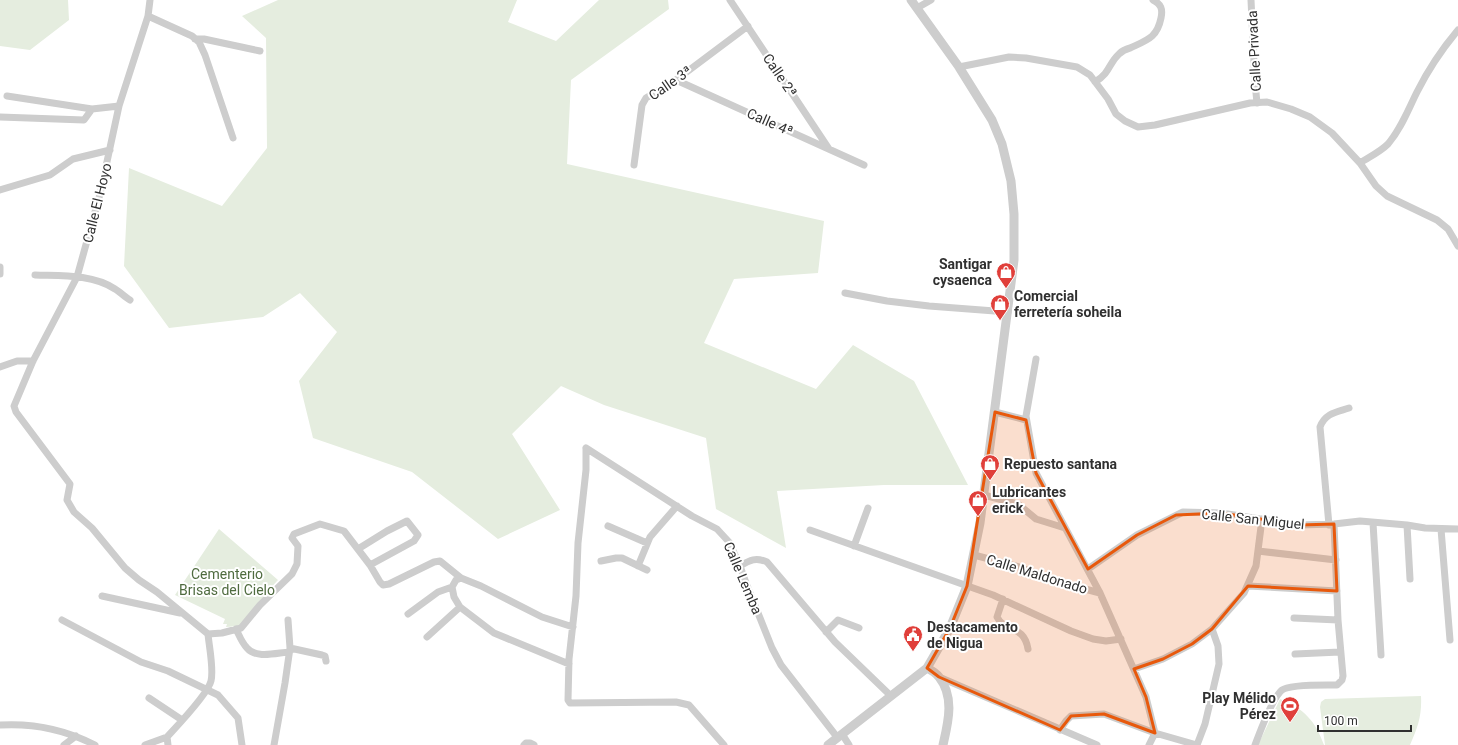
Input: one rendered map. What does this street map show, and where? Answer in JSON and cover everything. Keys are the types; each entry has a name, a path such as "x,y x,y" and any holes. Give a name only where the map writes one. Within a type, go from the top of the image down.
{"street":[{"name":"Calle El Hoyo","path":"150,0 148,16 119,106 100,194 77,277 33,361 14,406 16,412 70,484 67,500 74,512 92,528 125,568 182,613"},
{"name":"Calle 2ª","path":"730,0 829,149"},
{"path":"828,745 927,668 950,628 967,586 980,523 1014,260 1015,239 1011,181 1002,144 992,120 959,67 912,0"},
{"path":"917,8 931,0"},
{"path":"1095,82 1103,77 1120,52 1148,41 1152,37 1162,12 1159,4 1153,0"},
{"name":"Calle Privada","path":"1251,0 1257,103"},
{"path":"148,16 192,36 199,42 205,54 233,138"},
{"name":"Calle 3ª","path":"634,166 642,105 646,98 676,80 748,26"},
{"path":"1360,163 1378,152 1388,143 1399,129 1436,58 1458,30"},
{"path":"195,39 204,39 260,51"},
{"path":"959,67 1009,57 1026,58 1077,67 1090,75 1108,99 1116,114 1124,121 1138,126 1155,125 1257,103 1267,102 1291,109 1310,117 1332,133 1360,163 1376,186 1387,196 1437,220 1448,229 1458,246"},
{"name":"Calle 4ª","path":"676,80 864,165"},
{"path":"7,96 92,109 119,106"},
{"path":"0,117 84,120 92,109"},
{"path":"0,190 50,175 73,159 110,150"},
{"path":"0,267 0,274"},
{"path":"35,275 77,277 100,282 114,288 130,300"},
{"path":"845,293 887,301 929,306 1008,312"},
{"path":"1036,359 1026,416 1036,473 1100,593 1146,697 1154,733 1149,745"},
{"path":"0,367 17,361 33,361"},
{"path":"1255,745 1273,702 1282,690 1290,686 1337,685 1342,680 1336,560 1320,427 1322,421 1330,414 1349,408"},
{"path":"995,412 1026,420"},
{"name":"Calle Lemba","path":"573,627 578,543 586,470 586,448 692,516 718,529 729,542 772,648 781,665 849,745"},
{"path":"984,495 1018,504 1036,519 1065,528"},
{"path":"638,566 650,537 677,506"},
{"path":"854,546 868,508"},
{"name":"Calle San Miguel","path":"1088,569 1137,535 1182,512 1221,513 1299,525 1360,522 1407,525 1426,528 1458,529"},
{"path":"1134,669 1164,659 1192,644 1212,629 1244,592 1256,566 1262,519"},
{"path":"358,549 387,531 407,521 418,535 414,541 370,564"},
{"path":"1374,523 1381,655"},
{"path":"208,634 222,633 241,628 260,605 292,574 296,564 298,546 292,538 294,534 320,524 344,531 370,564 383,585 389,584 434,562 440,561 461,578 481,586 542,617 573,627 569,664 568,700 570,703 676,702 689,705 724,745"},
{"path":"1407,525 1410,579"},
{"path":"608,526 647,543"},
{"path":"1442,529 1450,640"},
{"path":"810,530 1003,599 1071,631 1093,639 1106,641 1121,639"},
{"path":"1258,551 1336,560"},
{"name":"Calle Maldonado","path":"974,555 1019,567 1066,584 1100,593"},
{"path":"601,561 622,558 647,570"},
{"path":"740,566 749,560 760,559 767,562 835,642 891,696"},
{"path":"408,614 438,592 452,587 456,580 461,578"},
{"path":"1248,586 1337,591"},
{"path":"452,587 454,597 460,607 494,633 569,664"},
{"path":"102,596 182,613 208,634 211,654 212,680 208,690 167,737 145,745"},
{"path":"1003,599 997,617 1000,623 1020,633 1026,640 1028,649"},
{"path":"427,638 460,607"},
{"path":"1294,618 1338,620"},
{"path":"62,620 142,662 168,671 218,694 238,718 242,745"},
{"path":"274,745 289,650 288,620"},
{"path":"826,632 838,620 859,628"},
{"path":"236,629 247,648 254,654 260,655 289,650 322,655 326,661"},
{"path":"1060,730 1066,720 1071,716 1104,714 1154,733 1197,745 1205,724 1219,664 1218,646 1212,629"},
{"path":"1295,654 1340,652"},
{"path":"927,668 939,677 1097,745"},
{"path":"939,677 945,688 949,702 948,719 943,745"},
{"path":"149,698 182,720"},
{"path":"0,725 29,725 45,727 76,736 95,745"},
{"path":"64,745 76,736"},
{"path":"167,737 168,745"},
{"path":"524,745 526,743 534,745"}],"highlighted area":[{"path":"995,412 1026,420 1036,473 1088,569 1137,535 1176,515 1221,513 1299,525 1334,524 1337,591 1248,586 1212,629 1192,644 1163,659 1134,669 1146,697 1155,733 1104,714 1071,716 1060,730 939,677 927,668 950,628 967,586"}],"green space":[{"path":"0,0 68,0 69,20 30,50 0,46"},
{"path":"278,0 517,0 508,22 556,41 599,0 668,0 669,9 571,80 567,164 824,221 818,273 734,279 704,343 816,389 853,345 914,381 968,485 884,485 777,491 786,548 716,509 706,438 604,405 561,386 512,434 560,510 498,539 412,472 313,438 299,381 337,332 300,293 263,317 169,328 124,266 129,168 222,206 267,148 266,38 242,16"},
{"name":"Cementerio Brisas del Cielo","path":"219,529 278,580 266,593 268,595 239,626 226,627 227,624 223,624 225,619 175,595"},
{"path":"1421,696 1419,721 1410,745 1325,745 1320,707 1321,702 1325,699"},
{"name":"Play Mélido Pérez","path":"1280,699 1296,707 1308,716 1321,736 1324,745 1258,745"}],"place":[{"name":"Santigar cysaenca","path":"1006,289"},
{"name":"Comercial ferretería soheila","path":"1000,321"},
{"name":"Repuesto santana","path":"990,481"},
{"name":"Lubricantes erick","path":"978,517"},
{"name":"Destacamento de Nigua","path":"913,652"},
{"name":"Play Mélido Pérez","path":"1290,723"}]}
